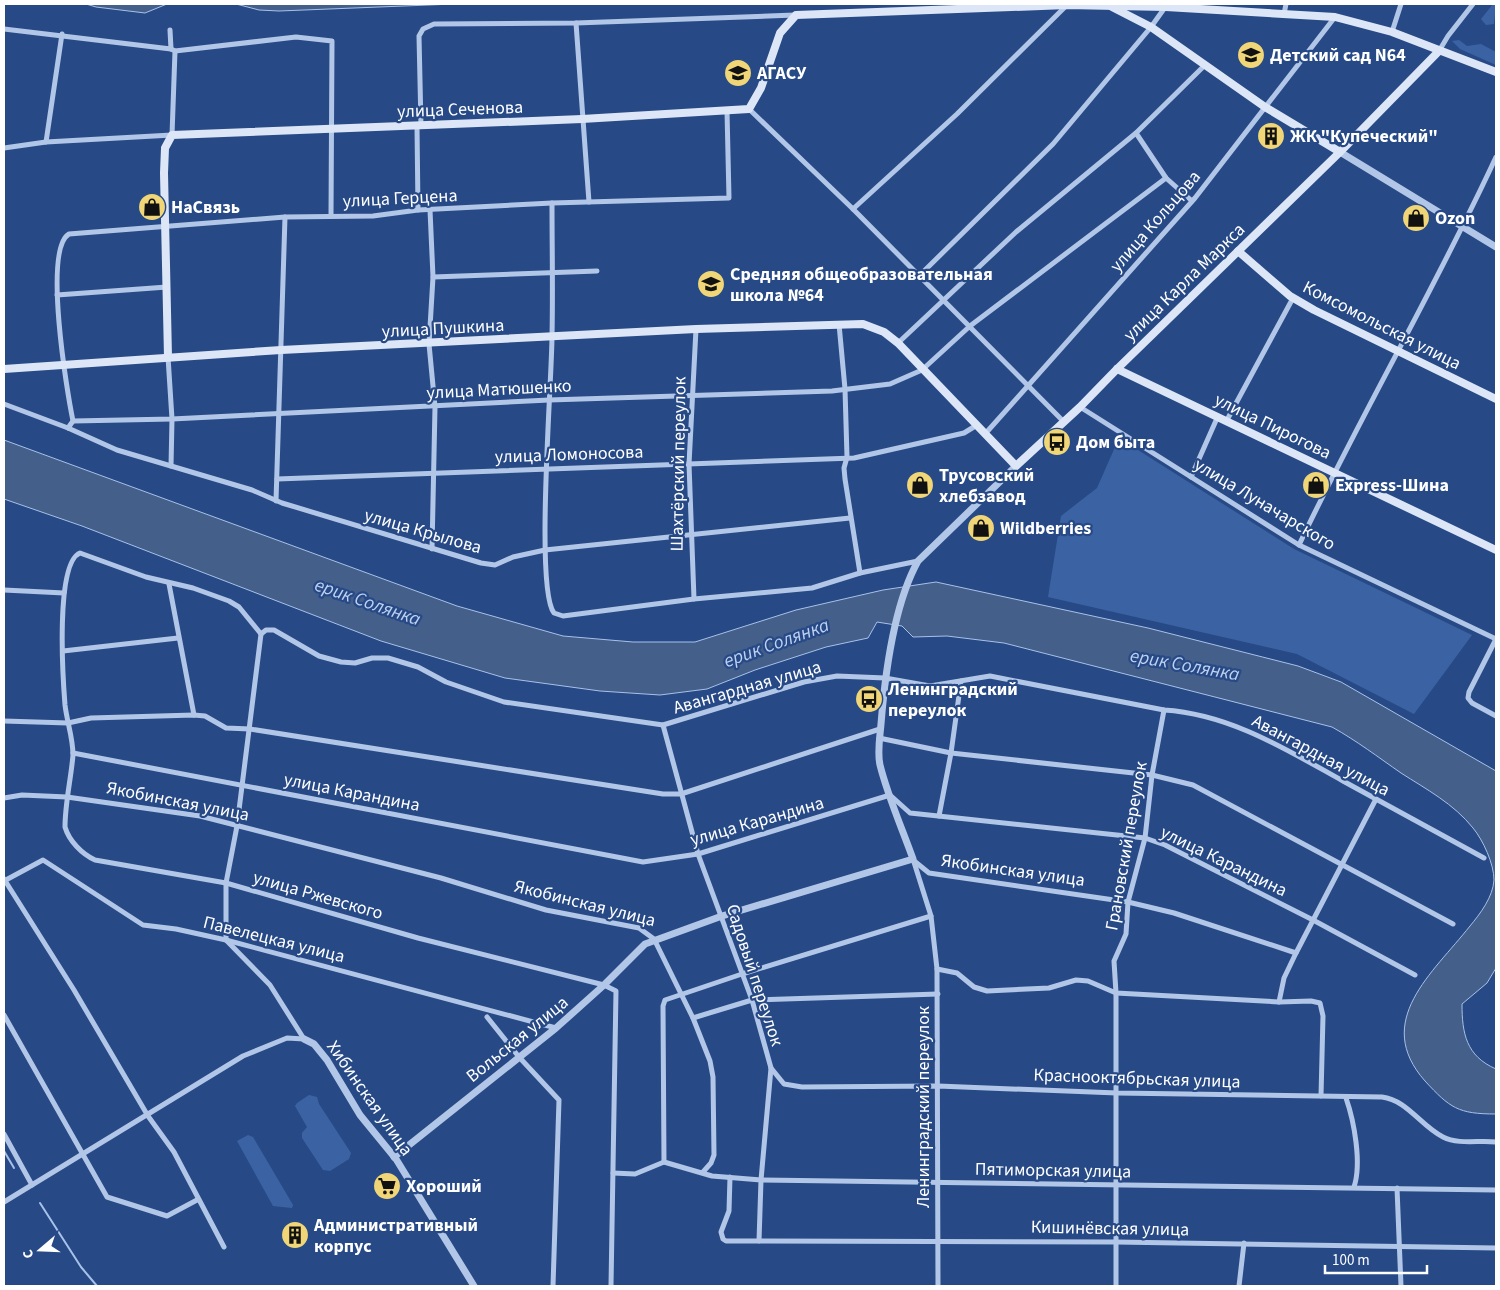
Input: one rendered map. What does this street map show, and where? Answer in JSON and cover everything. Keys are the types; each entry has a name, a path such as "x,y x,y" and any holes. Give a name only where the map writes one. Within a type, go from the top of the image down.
{"main road":[{"path":"749,109 761,88 780,33 796,15 1067,5 1166,5 1335,17 1392,32 1496,72"},
{"path":"1110,6 1151,27 1265,107 1340,152"},
{"name":"улица Карла Маркса","path":"1016,466 1080,408 1117,369 1340,152 1440,51"},
{"name":"улица Сеченова","path":"172,135 582,120 749,109"},
{"path":"168,357 165,148 172,135"},
{"name":"Комсомольская улица","path":"1238,250 1293,298 1496,398"},
{"name":"улица Пушкина","path":"4,369 281,350 863,324 884,332 898,343 1016,466"},
{"name":"улица Пирогова","path":"1117,369 1228,420 1333,473 1496,550"}],"street":[{"path":"1284,14 1286,4"},
{"path":"1392,32 1401,4"},
{"name":"улица Карла Маркса","path":"1440,51 1448,36 1472,4"},
{"path":"853,209 957,114 1067,5"},
{"path":"919,276 1053,144 1151,27 1166,5"},
{"path":"418,210 420,32 434,24 576,23 796,15"},
{"name":"улица Кольцова","path":"985,434 1192,201 1335,17"},
{"path":"576,23 588,202"},
{"path":"4,29 62,34 173,50 296,37 332,41 331,215"},
{"path":"4,148 46,142 172,135 173,50 170,30"},
{"path":"46,142 62,34"},
{"path":"898,343 1016,232 1136,133 1204,66"},
{"path":"749,109 853,209 1064,422"},
{"name":"улица Герцена","path":"57,296 60,245 65,236 73,233 285,217 372,216 418,210 552,203 729,198 727,111"},
{"path":"1136,133 1166,178 1192,201"},
{"path":"1340,152 1496,246"},
{"path":"1299,545 1333,473 1464,228 1496,157"},
{"name":"улица Матюшенко","path":"73,421 172,419 280,412 434,407 549,400 693,396 845,389 890,384 922,370 970,326 1166,178"},
{"path":"552,203 552,338 545,550 550,604 554,614 563,616 694,599 812,588 860,573 918,561"},
{"path":"430,210 433,277 429,344 434,407 432,548"},
{"path":"276,501 285,217"},
{"path":"433,277 597,271"},
{"path":"68,428 73,421 62,365 57,296 167,287"},
{"path":"1228,420 1293,298"},
{"path":"839,324 845,389 847,458 844,468 850,518 860,573"},
{"name":"Шахтёрский переулок","path":"694,599 690,464 696,330"},
{"path":"168,357 172,419 172,466"},
{"name":"улица Крылова","path":"4,404 68,428 117,450 252,490 276,501 495,565 513,557 545,550 850,518"},
{"name":"улица Луначарского","path":"1080,408 1299,545 1496,639"},
{"path":"1192,477 1218,416"},
{"name":"улица Ломоносова","path":"277,479 847,458 964,433 977,425"},
{"name":"улица Карла Маркса","path":"893,638 910,575 918,561 1016,466"},
{"name":"улица Ржевского","path":"169,584 80,553 71,562 64,593 63,651 65,707 73,753 65,814 67,833 74,844 90,857 226,883 418,938 604,985"},
{"path":"194,715 169,584 193,588 229,601 239,608 261,634 237,826 226,883 226,940"},
{"path":"4,590 64,593"},
{"name":"Авангардная улица","path":"261,634 266,630 274,630 319,656 341,662 355,663 372,658 388,658 418,667 446,682 504,702 663,724 804,682 837,676 884,678 930,686 990,676 1164,710 1207,715 1269,740 1484,858"},
{"path":"63,651 178,638"},
{"name":"Ленинградский переулок","path":"893,638 884,678 879,738 880,764 931,916 937,969 938,1086 936,1183 938,1286"},
{"path":"1496,639 1469,692 1468,698 1472,703 1496,716"},
{"path":"939,816 952,754 961,681"},
{"name":"Грановский переулок","path":"1116,1286 1117,1093 1114,961 1126,934 1128,902 1145,838 1152,775 1164,710"},
{"path":"4,721 68,723 91,718 205,716 226,728 250,729 663,794 681,794 880,729"},
{"name":"Садовый переулок","path":"663,724 698,854 752,1000 771,1068 761,1180 759,1241"},
{"path":"879,738 952,754 1152,775 1193,785 1452,924"},
{"name":"улица Карандина","path":"73,753 643,862 698,854 890,795 910,813 1145,838 1165,845 1314,920 1415,974"},
{"name":"Якобинская улица","path":"4,798 22,795 67,797 200,816 441,878 546,910 639,928 654,939 722,916 913,859 929,873 1128,902 1174,913 1296,954"},
{"path":"1279,1002 1284,978 1376,799"},
{"name":"Павелецкая улица","path":"4,880 43,860 143,925 176,929 226,940 556,1028"},
{"path":"4,880 76,995 148,1116 174,1152 197,1200 224,1247"},
{"path":"613,1174 635,1174 664,1162 663,1004 665,1000 681,993 931,916"},
{"path":"654,939 693,1018 710,1061 713,1077 714,1154 711,1163 703,1172"},
{"name":"Вольская улица","path":"394,1157 556,1028 604,985 645,944 654,939"},
{"name":"Хибинская улица","path":"226,940 270,986 304,1039 314,1044 327,1060 360,1115 394,1157 474,1286"},
{"path":"937,969 957,973 974,987 987,991 1049,988 1076,980 1103,985 1116,993 1279,1002 1311,1001 1320,1004 1323,1016 1322,1096"},
{"path":"604,985 616,991 611,1286"},
{"path":"693,1018 752,1000 938,994"},
{"path":"4,1015 104,1193 112,1200 167,1216 197,1200"},
{"path":"487,1016 518,1057 560,1100 553,1286"},
{"path":"4,1194 6,1200 23,1191 243,1056 287,1038 304,1039"},
{"name":"Краснооктябрьская улица","path":"771,1068 784,1084 793,1087 938,1086 1117,1093 1390,1098 1444,1138 1464,1142 1496,1142"},
{"path":"1346,1098 1353,1117 1357,1172 1354,1187"},
{"path":"4,1134 32,1185"},
{"name":"Пятиморская улица","path":"664,1162 703,1172 761,1180 1496,1190"},
{"name":"Кишинёвская улица","path":"730,1177 729,1211 721,1232 723,1239 759,1241 937,1240 1244,1243 1496,1248"},
{"path":"1397,1188 1401,1286"},
{"path":"1239,1286 1244,1243"}],"shaded area":[{"path":"1493,4 1496,4 1494,24 1486,25 1481,19"},
{"path":"1459,40 1467,46 1481,44 1496,52 1496,65 1460,49 1452,41"},
{"path":"1119,438 1294,549 1472,635 1414,714 1297,654 1048,597 1061,516 1097,488"},
{"path":"309,1095 317,1097 319,1104 351,1153 349,1159 330,1171 323,1170 302,1138 302,1133 307,1127 295,1106"},
{"path":"248,1135 253,1137 293,1205 292,1208 273,1206 237,1141"}],"water":[{"path":"86,4 167,4 145,13"},
{"path":"236,4 454,4 279,11 259,10"},
{"name":"ерик Солянка","path":"4,440 457,606 563,636 633,642 695,642 796,610 883,590 936,582 1148,628 1298,666 1341,682 1496,771 1496,968 1487,983 1462,1004 1463,1025 1472,1050 1486,1064 1496,1069 1496,1114 1463,1111 1441,1098 1425,1081 1410,1059 1404,1038 1406,1018 1414,999 1426,980 1482,911 1489,899 1494,874 1487,852 1473,828 1448,804 1359,743 1332,727 1004,643 947,636 913,637 902,626 877,622 868,638 826,647 755,670 707,689 660,695 600,691 505,678 381,641 82,526 4,499"}],"waterway":[{"path":"4,1151 14,1168"},
{"path":"40,1203 81,1267 97,1286"}],"place":[{"name":"Детский сад N64","path":"1251,55"},
{"name":"АГАСУ","path":"738,73"},
{"name":"ЖК \"Купеческий\"","path":"1271,136"},
{"name":"НаСвязь","path":"152,207"},
{"name":"Ozon","path":"1416,218"},
{"name":"Средняя общеобразовательная школа №64","path":"711,284"},
{"name":"Дом быта","path":"1057,442"},
{"name":"Трусовский хлебзавод","path":"920,485"},
{"name":"Express-Шина","path":"1316,485"},
{"name":"Wildberries","path":"981,528"},
{"name":"Ленинградский переулок","path":"869,699"},
{"name":"Хороший","path":"387,1186"},
{"name":"Административный корпус","path":"295,1235"}]}
